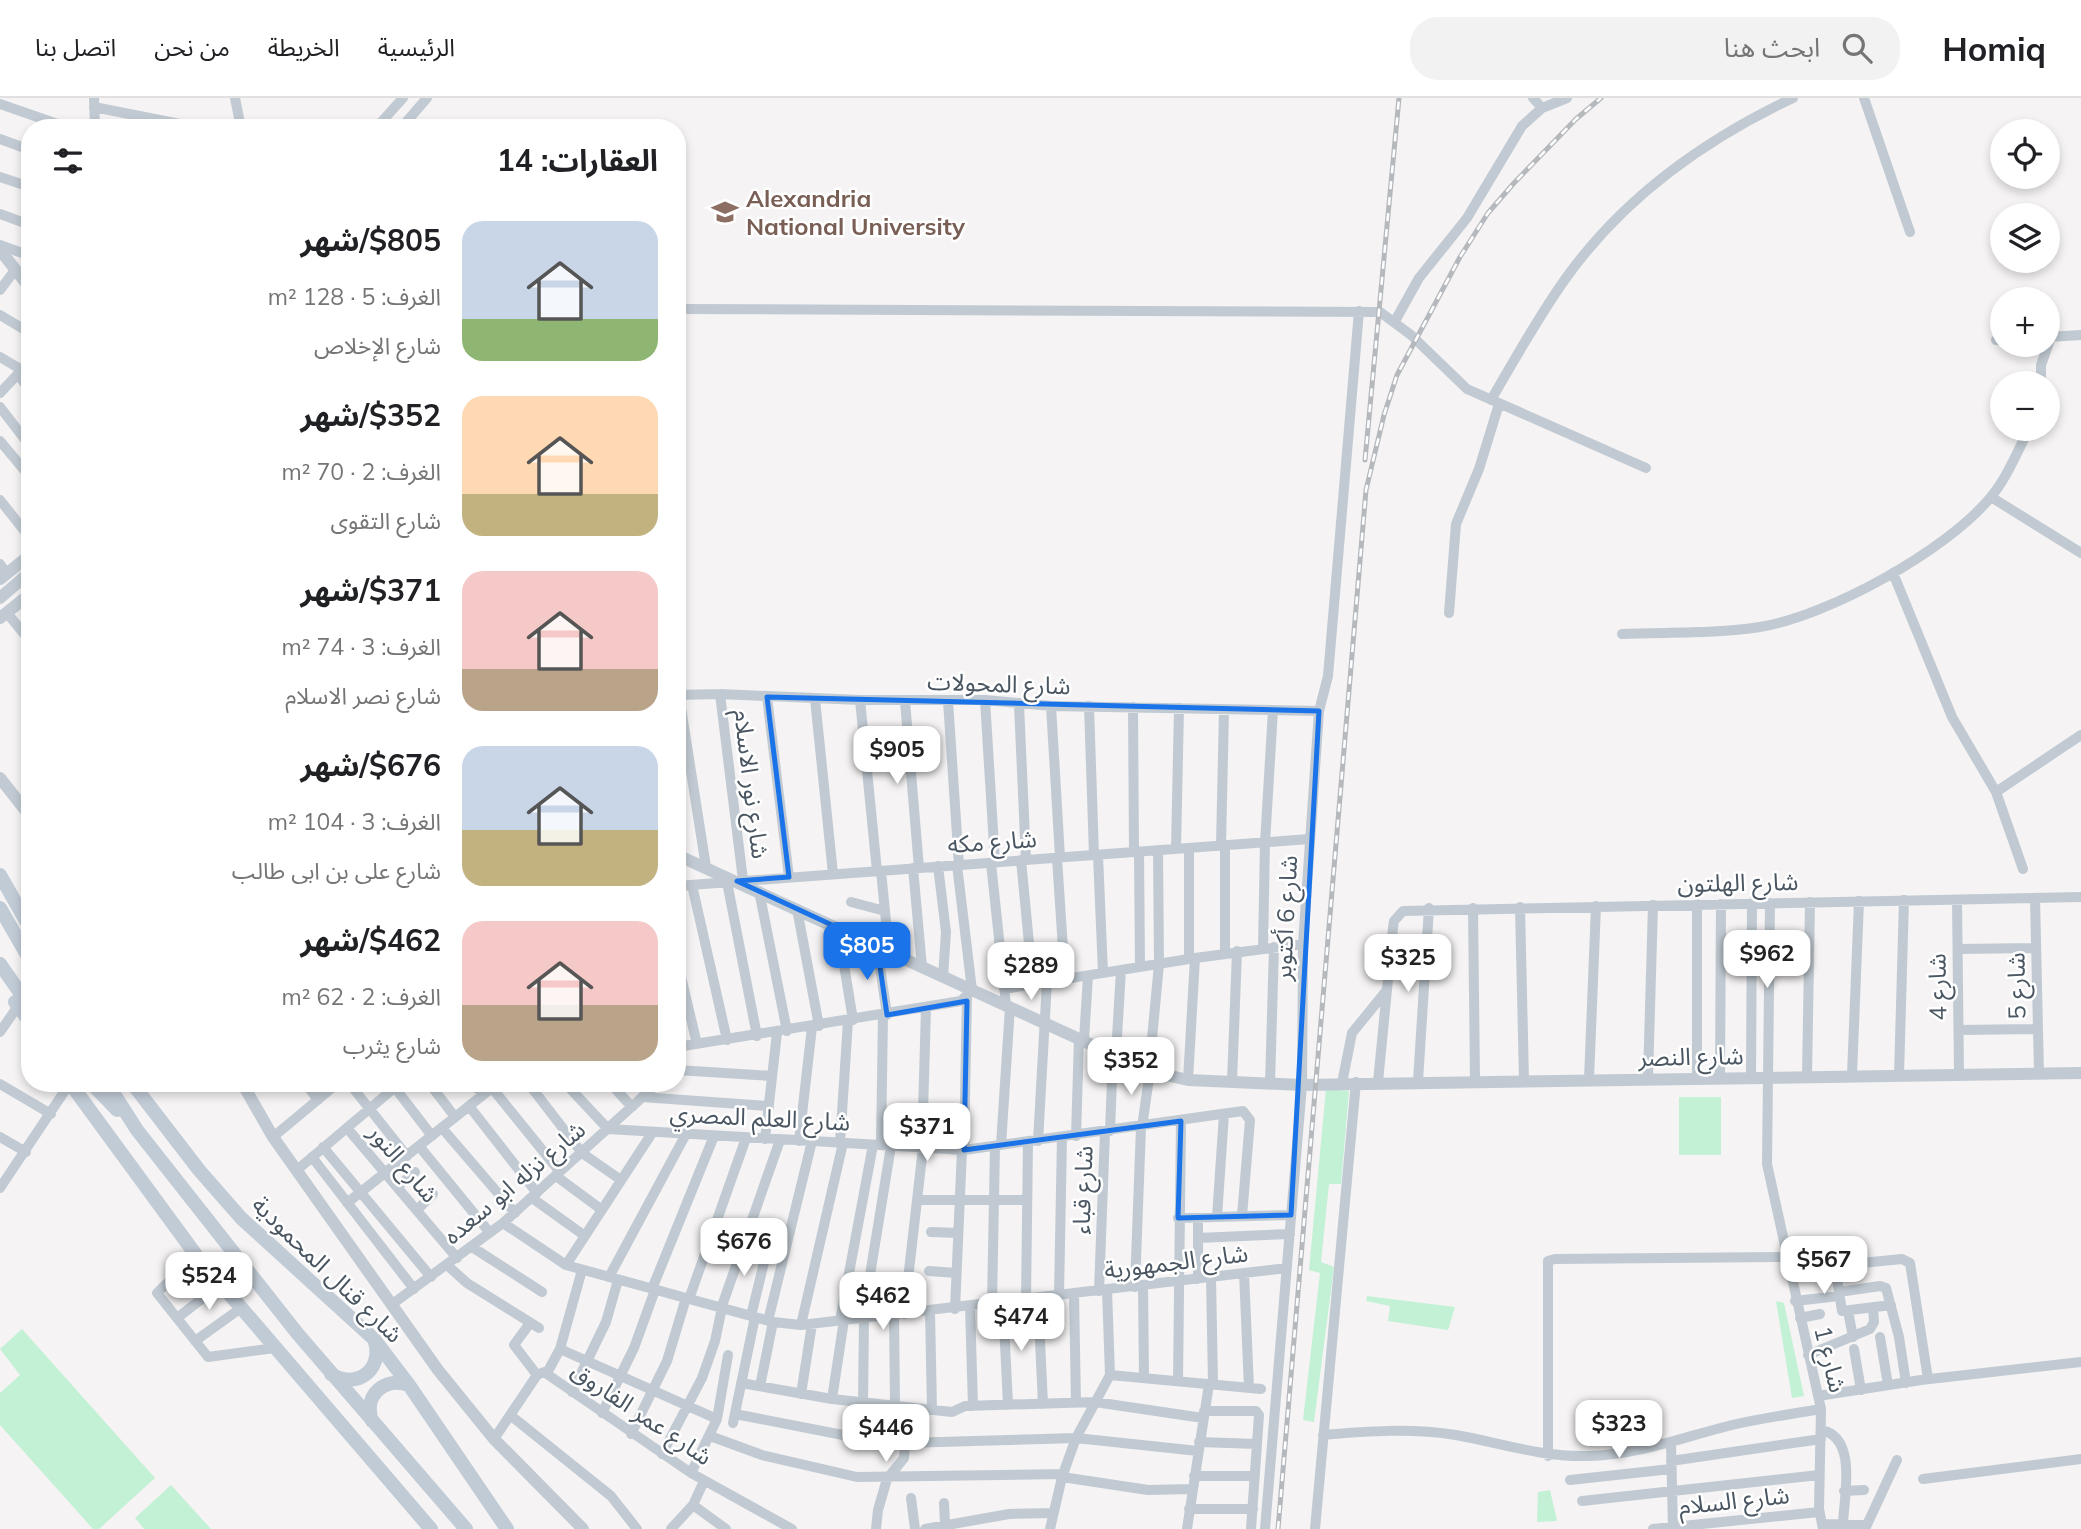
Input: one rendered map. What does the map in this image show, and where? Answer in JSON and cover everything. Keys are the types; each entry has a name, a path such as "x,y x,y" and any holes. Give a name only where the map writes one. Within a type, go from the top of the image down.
{"main road":[{"path":"0,875 21,912"},
{"path":"0,908 21,944"},
{"path":"0,964 21,1002"},
{"path":"0,981 21,1004"},
{"path":"77,1092 196,1255 431,1529"},
{"path":"100,1092 137,1130"},
{"path":"113,1092 137,1130 330,1373 466,1529"},
{"name":"شارع قنال المحمودية","path":"139,1092 199,1170 241,1217 374,1339 409,1385 507,1529"},
{"path":"330,1373 345,1380 366,1375 376,1361 374,1339"},
{"path":"373,1425 369,1409 374,1393 393,1382 409,1385"}],"street":[{"path":"234,98 239,119"},
{"path":"384,119 402,98"},
{"path":"409,119 427,98"},
{"path":"1533,98 1542,108"},
{"path":"1395,321 1419,278 1467,218 1522,126 1542,108 1567,98"},
{"path":"1449,613 1456,524 1475,478 1495,402 1552,298 1585,253 1623,212 1664,175 1710,142 1793,98"},
{"path":"1864,98 1910,233"},
{"path":"94,119 93,100 163,119"},
{"path":"0,104 43,119"},
{"path":"0,139 21,146"},
{"path":"0,177 21,184"},
{"path":"0,214 21,222"},
{"path":"0,244 21,252"},
{"path":"0,250 21,277"},
{"path":"0,290 15,270"},
{"path":"686,309 1380,312 1395,321 1461,384 1495,402 1646,468"},
{"name":"شارع 6 أكتوبر","path":"1265,1529 1302,1085 1303,944 1319,711 1328,676 1359,311"},
{"path":"0,315 21,328"},
{"path":"2060,336 2081,335"},
{"path":"0,357 20,372 0,393"},
{"path":"0,407 21,434"},
{"path":"0,441 21,466"},
{"path":"1622,634 1770,625 1856,593 1893,573 1947,535 1991,497 2022,441"},
{"path":"1991,497 2081,553"},
{"path":"0,500 21,527"},
{"path":"2,572 21,560"},
{"path":"1893,573 1952,716 1996,792 2023,869"},
{"path":"0,598 21,580"},
{"path":"21,601 4,615 21,632"},
{"name":"شارع نور الاسلام","path":"720,694 736,881 757,1036"},
{"name":"شارع المحولات","path":"686,695 905,701 985,700 1019,705 1319,711"},
{"path":"767,697 789,877"},
{"path":"815,699 832,874"},
{"path":"860,700 885,911 882,1145 863,1318 863,1403"},
{"path":"985,700 993,862 1004,989 1008,1006 994,1200 992,1304"},
{"path":"905,701 922,967"},
{"path":"948,701 958,865 970,993 955,1309"},
{"path":"1019,705 1023,860 1033,985"},
{"path":"1051,706 1065,979"},
{"path":"1089,706 1103,973"},
{"path":"1133,707 1140,967"},
{"path":"1176,849 1179,708"},
{"path":"1224,709 1225,953"},
{"path":"1270,1083 1265,843 1273,710"},
{"path":"1996,792 2081,735"},
{"path":"686,744 706,867"},
{"path":"0,778 21,805"},
{"name":"شارع مكه","path":"686,885 1310,839"},
{"path":"1188,1080 1192,958 1189,848"},
{"path":"1144,1378 1139,1286 1142,1127 1150,1071 1159,964 1158,850"},
{"name":"شارع النصر","path":"686,859 922,967 970,993 1008,1006 1150,1071 1188,1080 1302,1085 1475,1080 2081,1073"},
{"path":"938,866 946,932 943,977"},
{"path":"692,885 727,1040"},
{"path":"759,891 782,1032 772,1076 765,1139"},
{"name":"شارع الهلتون","path":"1387,990 1392,928 1397,915 1410,909 2081,897"},
{"name":"شارع 5","path":"2035,898 2039,1073"},
{"path":"1899,1075 1904,900"},
{"name":"شارع 4","path":"1957,900 1959,1074"},
{"path":"1852,1076 1859,901"},
{"path":"851,902 885,911"},
{"path":"1807,1076 1810,902"},
{"path":"1751,1077 1752,903"},
{"name":"شارع 1","path":"1770,903 1767,1164 1821,1409 1819,1512 1823,1526"},
{"path":"1697,1077 1698,904"},
{"path":"1720,1077 1721,904"},
{"path":"1648,1078 1653,905"},
{"path":"1589,1079 1596,906"},
{"path":"1520,907 1524,1080"},
{"path":"1418,1081 1429,908"},
{"path":"1473,908 1475,1080"},
{"path":"797,909 816,1027 799,1141"},
{"path":"801,1394 807,1324 841,1143 850,1021 838,928"},
{"path":"1004,989 1237,951 1303,944"},
{"path":"1958,949 2036,948"},
{"path":"1232,1082 1237,951"},
{"name":"شارع قباء","path":"1110,1375 1103,1291 1107,1132 1121,970"},
{"path":"1076,1136 1087,975"},
{"path":"1026,1300 1027,1200 1046,1023 1047,982"},
{"path":"1378,1082 1387,990"},
{"path":"1342,1083 1352,1033 1387,990"},
{"path":"686,1046 953,1003 970,993"},
{"path":"686,998 697,1044"},
{"path":"895,1406 899,1315 917,1200 922,1148 926,1008"},
{"path":"0,1032 21,1010"},
{"path":"1959,1030 2038,1029"},
{"path":"686,1071 772,1076"},
{"path":"1315,1529 1356,1082"},
{"path":"0,1084 51,1114"},
{"path":"2,1187 64,1092"},
{"name":"شارع قنال المحمودية","path":"247,1092 296,1170 391,1305 494,1439 583,1529"},
{"path":"312,1092 318,1100"},
{"path":"274,1137 327,1092"},
{"path":"356,1092 407,1156"},
{"path":"296,1170 387,1092"},
{"path":"400,1092 432,1136"},
{"path":"436,1092 455,1117"},
{"path":"480,1092 483,1096"},
{"path":"347,1203 488,1092"},
{"path":"499,1092 558,1174 602,1210"},
{"path":"535,1092 582,1153 621,1180"},
{"path":"573,1092 608,1129"},
{"path":"618,1092 632,1107"},
{"name":"شارع نزله ابو سعده","path":"391,1305 503,1223 648,1092"},
{"path":"642,1097 769,1106"},
{"path":"469,1106 535,1196 585,1236"},
{"name":"شارع العلم المصري","path":"608,1129 963,1150 1243,1111 1250,1120 1242,1216"},
{"path":"1217,1217 1224,1114"},
{"path":"1178,1381 1177,1282 1181,1121"},
{"name":"شارع النور","path":"347,1128 457,1258"},
{"path":"442,1128 515,1213"},
{"path":"566,1265 652,1133"},
{"path":"572,1392 589,1362 606,1322 613,1279 686,1134"},
{"path":"0,1136 26,1152"},
{"path":"602,1413 621,1377 714,1136"},
{"path":"1059,1296 1062,1137"},
{"path":"631,1434 671,1351 746,1138"},
{"path":"662,1454 716,1341 722,1308 780,1140"},
{"path":"760,1386 771,1321 812,1141"},
{"path":"832,1399 842,1320 882,1145"},
{"path":"419,1146 490,1233"},
{"path":"323,1147 431,1277"},
{"path":"312,1157 414,1289"},
{"path":"397,1187 415,1172"},
{"path":"417,1210 433,1194"},
{"path":"917,1200 1027,1200"},
{"path":"1178,1218 1291,1215"},
{"path":"1198,1217 1198,1279"},
{"name":"شارع الجمهورية","path":"503,1223 566,1265 753,1317 807,1324 955,1309 1287,1268"},
{"path":"931,1232 958,1233"},
{"path":"1198,1238 1290,1234"},
{"path":"768,1246 734,1419 905,1443 1076,1438 1199,1446 1257,1444"},
{"path":"472,1247 542,1292"},
{"path":"196,1255 158,1291 195,1341 212,1358 275,1348"},
{"path":"1548,1456 1548,1261 1555,1258 1787,1258"},
{"path":"1790,1270 1902,1259 1910,1262 1928,1379"},
{"path":"447,1265 467,1283 535,1325 514,1345 542,1374 560,1349 582,1270"},
{"path":"1835,1266 1842,1311 1891,1305"},
{"path":"929,1271 956,1273"},
{"path":"1244,1273 1249,1388"},
{"path":"1187,1529 1211,1384 1211,1277"},
{"path":"177,1318 221,1284"},
{"path":"1796,1301 1880,1286 1886,1288 1906,1383"},
{"path":"1074,1294 1076,1403"},
{"path":"1038,1299 1042,1404"},
{"path":"1003,1303 1008,1405"},
{"path":"970,1307 973,1405"},
{"path":"1808,1355 1853,1337 1872,1326 1873,1307"},
{"path":"195,1341 241,1308"},
{"path":"930,1311 932,1410"},
{"path":"1848,1311 1853,1337"},
{"path":"1800,1318 1820,1314"},
{"path":"1880,1337 1888,1385"},
{"path":"560,1349 717,1419"},
{"path":"1854,1349 1861,1390"},
{"path":"691,1473 717,1419 728,1355"},
{"path":"1818,1396 1928,1379 2081,1362"},
{"name":"شارع عمر الفاروق","path":"494,1439 542,1374 691,1473 792,1529"},
{"path":"1050,1529 1062,1476 1076,1438 1110,1375 1261,1389"},
{"path":"741,1382 832,1399 952,1412 973,1405 1095,1402 1204,1415 1256,1412 1259,1415 1251,1529"},
{"path":"876,1529 878,1510 887,1479 902,1461 907,1407"},
{"path":"1323,1436 1376,1430 1422,1432 1456,1435 1548,1456 1605,1455 1671,1444 1733,1425 1821,1409"},
{"path":"510,1415 611,1496 638,1529"},
{"path":"1570,1480 1671,1465 1821,1434 1833,1434 1842,1444 1843,1524"},
{"path":"710,1436 814,1469 887,1479 1062,1476 1148,1490 1192,1489"},
{"path":"1671,1444 1673,1528"},
{"path":"1923,1479 2081,1459"},
{"path":"1823,1526 1843,1524 1866,1527 1897,1460"},
{"path":"1582,1501 1819,1475"},
{"path":"1194,1476 1255,1476"},
{"path":"671,1529 693,1505 704,1480"},
{"path":"1844,1491 1864,1490"},
{"path":"911,1498 915,1529"},
{"path":"944,1503 945,1524"},
{"path":"693,1505 726,1529"},
{"path":"1189,1509 1253,1509"},
{"name":"شارع السلام","path":"1653,1529 1819,1512"},
{"path":"925,1529 1009,1514 1053,1513"}],"highlighted area":[{"path":"767,697 1319,711 1291,1215 1178,1218 1181,1121 964,1150 967,1001 887,1015 877,946 737,881 789,877"}],"green space":[{"path":"1326,1089 1349,1091 1341,1184 1329,1184 1321,1262 1334,1267 1314,1422 1303,1420 1320,1273 1309,1270"},
{"path":"1679,1097 1721,1097 1721,1155 1679,1155"},
{"path":"1367,1296 1455,1307 1448,1330 1388,1321 1390,1306 1366,1301"},
{"path":"1776,1301 1784,1303 1804,1396 1792,1398"},
{"path":"22,1329 155,1478 99,1529 93,1529 0,1425 0,1393 20,1375 0,1349"},
{"path":"171,1485 211,1529 144,1529 135,1518"},
{"path":"1550,1490 1557,1521 1537,1522 1538,1492"}],"railway":[{"path":"1365,460 1399,98"},
{"path":"1278,1529 1366,490 1384,415 1397,375 1460,257 1488,213 1514,183 1576,119 1601,98"}],"place":[{"name":"Alexandria National University","path":"725,212"}]}
